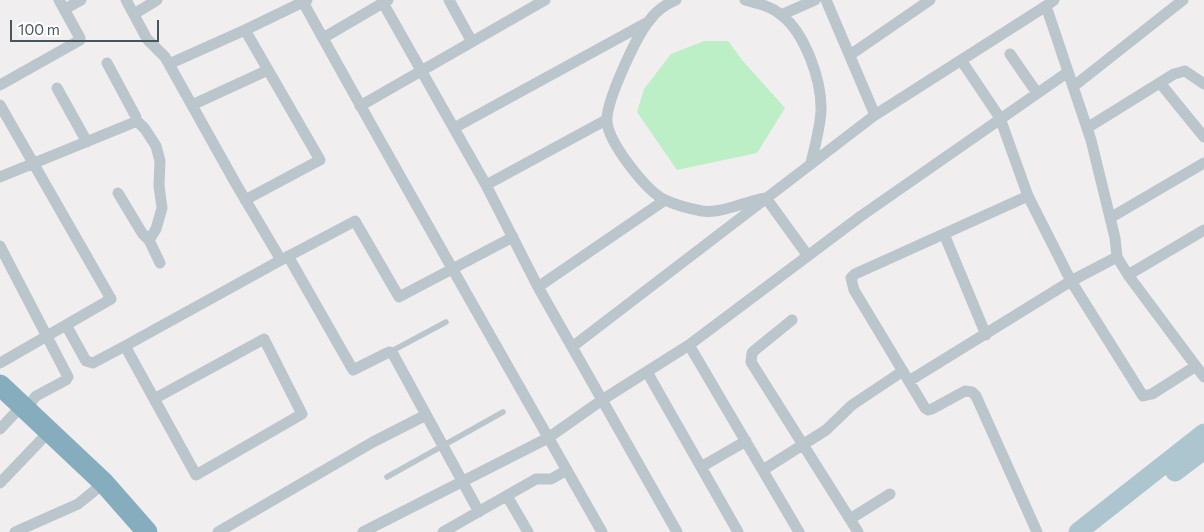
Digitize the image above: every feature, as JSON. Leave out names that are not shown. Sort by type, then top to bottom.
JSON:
[{"type":"highway","points":[[0,385],[14,407],[42,438],[101,486],[136,532]]},
{"type":"highway","points":[[14,407],[101,486],[148,532]]},
{"type":"main road","points":[[1091,530],[1204,433]]},
{"type":"main road","points":[[1091,530],[1204,450]]},
{"type":"street","points":[[0,85],[80,40],[62,4],[81,0]]},
{"type":"street","points":[[126,0],[147,39],[165,57],[245,200],[285,258],[353,370],[390,352],[479,512]]},
{"type":"street","points":[[134,14],[157,0]]},
{"type":"street","points":[[449,0],[472,42]]},
{"type":"street","points":[[360,106],[545,0]]},
{"type":"street","points":[[745,0],[770,8],[781,15],[801,40],[816,77],[821,110],[811,164]]},
{"type":"street","points":[[781,15],[814,0]]},
{"type":"street","points":[[826,0],[875,115]]},
{"type":"street","points":[[850,55],[930,0]]},
{"type":"street","points":[[1074,86],[1183,0]]},
{"type":"street","points":[[169,64],[305,1],[360,106],[451,269],[602,532]]},
{"type":"street","points":[[323,38],[386,2],[514,237],[538,287],[677,532]]},
{"type":"street","points":[[668,2],[648,22],[634,45],[608,107],[606,120],[608,130],[619,152],[647,185],[665,200],[702,211],[711,211],[766,198]]},
{"type":"street","points":[[572,347],[875,115],[1050,3],[1068,72],[1087,128],[1115,238],[1117,257],[1128,275],[1204,377]]},
{"type":"street","points":[[454,128],[648,22]]},
{"type":"street","points":[[245,30],[320,160],[245,200]]},
{"type":"street","points":[[1010,54],[1036,93]]},
{"type":"street","points":[[961,60],[1000,118],[1028,196],[1071,281],[1143,396],[1152,394],[1196,366]]},
{"type":"street","points":[[107,63],[136,120],[145,129],[156,146],[160,161],[159,186],[162,208],[156,229],[149,240]]},
{"type":"street","points":[[192,105],[268,70]]},
{"type":"street","points":[[363,532],[548,438],[602,400],[689,345],[861,216],[1068,72]]},
{"type":"street","points":[[1087,128],[1174,74],[1185,72],[1204,84]]},
{"type":"street","points":[[1160,83],[1204,137]]},
{"type":"street","points":[[58,88],[87,142]]},
{"type":"street","points":[[0,105],[111,299],[0,363]]},
{"type":"street","points":[[0,177],[136,120]]},
{"type":"street","points":[[486,185],[606,120]]},
{"type":"street","points":[[1110,218],[1204,163]]},
{"type":"street","points":[[118,193],[149,240],[160,263]]},
{"type":"street","points":[[1028,196],[855,274],[851,278],[854,290],[921,403],[928,410],[965,391],[972,392],[976,396],[1036,532]]},
{"type":"street","points":[[766,198],[808,256]]},
{"type":"street","points":[[538,287],[665,200]]},
{"type":"street","points":[[66,325],[86,361],[89,363],[125,346],[355,221],[399,297],[514,237]]},
{"type":"street","points":[[1128,275],[1204,230]]},
{"type":"street","points":[[944,234],[986,335]]},
{"type":"street","points":[[0,246],[67,379],[14,407],[0,429]]},
{"type":"street","points":[[909,381],[1071,281],[1117,257]]},
{"type":"street","points":[[792,320],[755,350],[750,359],[858,532]]},
{"type":"street","points":[[125,346],[154,399],[196,475],[302,414],[264,339],[154,399]]},
{"type":"street","points":[[689,345],[799,532]]},
{"type":"street","points":[[763,470],[826,430],[852,405],[903,370]]},
{"type":"street","points":[[647,372],[738,532]]},
{"type":"street","points":[[218,532],[373,442],[426,415]]},
{"type":"street","points":[[0,482],[42,438]]},
{"type":"street","points":[[701,467],[746,441]]},
{"type":"street","points":[[449,531],[536,479],[551,479],[567,470]]},
{"type":"street","points":[[22,531],[78,504],[101,486]]},
{"type":"street","points":[[850,519],[890,494]]},
{"type":"street","points":[[506,496],[528,532]]},
{"type":"lane","points":[[390,352],[446,322]]},
{"type":"lane","points":[[387,477],[503,412]]},
{"type":"green space","points":[[704,41],[728,41],[742,60],[785,108],[757,153],[677,170],[637,112],[644,89],[671,54]]}]
